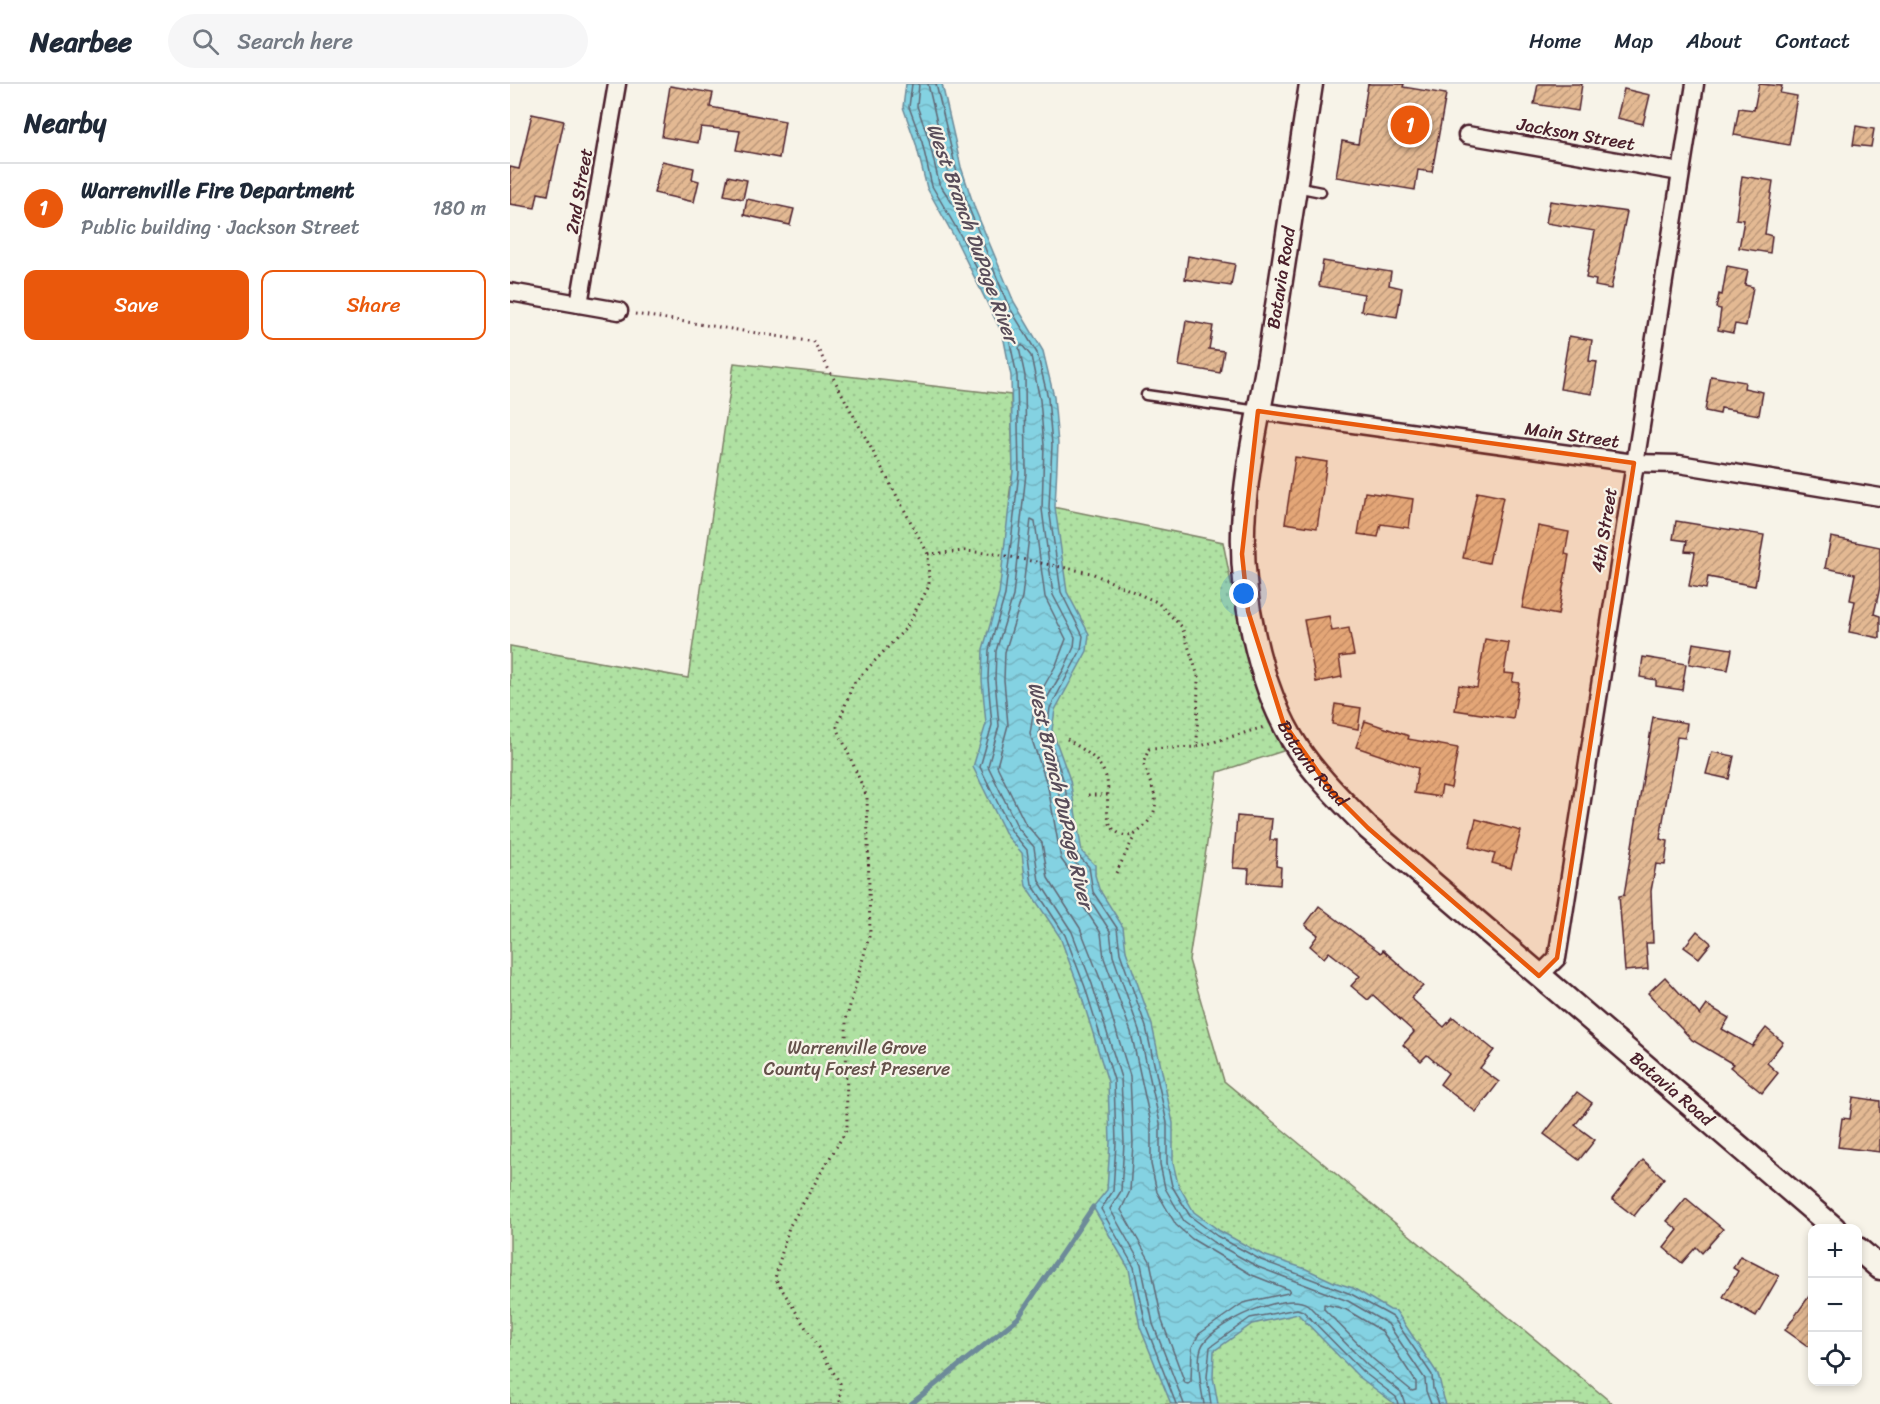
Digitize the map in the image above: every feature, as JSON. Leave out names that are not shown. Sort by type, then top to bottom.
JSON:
[{"type":"main road","name":"Batavia Road","points":[[1311,84],[1258,411],[1244,510],[1242,554],[1248,611],[1268,683],[1283,722],[1299,750],[1333,793],[1368,828],[1829,1224]]},
{"type":"main road","points":[[1862,1253],[1880,1268]]},
{"type":"street","name":"2nd Street","points":[[579,304],[616,84]]},
{"type":"street","name":"4th Street","points":[[1539,976],[1557,957],[1695,84]]},
{"type":"street","name":"Jackson Street","points":[[1467,135],[1680,172]]},
{"type":"street","points":[[510,292],[619,311]]},
{"type":"street","name":"Main Street","points":[[1258,411],[1634,463],[1678,464],[1880,497]]},
{"type":"lane","points":[[1295,187],[1321,192]]},
{"type":"lane","points":[[1146,396],[1258,411]]},
{"type":"path","points":[[619,311],[814,342],[928,554],[929,586],[906,628],[853,684],[837,728],[867,797],[870,933],[846,1020],[848,1129],[789,1227],[776,1278],[840,1383],[840,1404]]},
{"type":"path","points":[[928,554],[965,551],[996,554],[1091,573],[1156,602],[1182,627],[1198,676],[1197,747]]},
{"type":"path","points":[[1116,873],[1135,835],[1145,826],[1156,803],[1155,788],[1143,763],[1149,749],[1197,747],[1283,722]]},
{"type":"path","points":[[1067,739],[1089,753],[1105,772],[1109,795],[1109,824],[1118,833],[1135,835]]},
{"type":"path","points":[[1088,795],[1109,795]]},
{"type":"highlighted area","points":[[1258,411],[1634,463],[1557,958],[1539,976],[1368,828],[1333,793],[1283,722],[1248,611],[1242,554]]},
{"type":"green space","name":"Warrenville Grove County Forest Preserve","points":[[734,363],[1011,395],[1013,471],[1009,498],[1223,542],[1239,624],[1255,685],[1283,751],[1218,772],[1189,960],[1224,1081],[1613,1404],[510,1404],[510,646],[688,678]]},
{"type":"water","name":"West Branch DuPage River","points":[[906,84],[942,84],[961,167],[975,209],[1014,302],[1043,351],[1054,397],[1058,444],[1055,507],[1067,592],[1089,634],[1087,651],[1055,710],[1052,730],[1070,780],[1082,852],[1095,865],[1099,889],[1123,927],[1126,951],[1152,1025],[1173,1123],[1173,1163],[1178,1184],[1194,1212],[1220,1231],[1263,1255],[1353,1288],[1390,1310],[1396,1311],[1437,1373],[1446,1404],[1395,1404],[1358,1376],[1298,1314],[1252,1324],[1214,1351],[1213,1377],[1218,1404],[1171,1404],[1140,1327],[1129,1269],[1093,1207],[1107,1190],[1110,1143],[1108,1082],[1079,988],[1060,937],[1026,886],[1022,853],[1007,836],[973,767],[986,724],[982,680],[983,649],[999,594],[1013,471],[1011,376],[1003,335],[956,240],[927,188],[916,144],[903,107]]},
{"type":"building","points":[[1368,84],[1404,84],[1403,87],[1446,94],[1432,172],[1418,170],[1415,190],[1336,177],[1342,141],[1358,144]]},
{"type":"building","points":[[1538,84],[1582,84],[1578,111],[1534,104]]},
{"type":"building","points":[[1759,84],[1782,86],[1780,93],[1797,96],[1789,145],[1734,135],[1739,108],[1754,110]]},
{"type":"building","points":[[670,86],[713,93],[710,107],[785,121],[779,158],[736,150],[740,131],[701,127],[698,143],[662,137]]},
{"type":"building","points":[[1624,89],[1650,95],[1643,124],[1617,118]]},
{"type":"building","points":[[532,114],[564,121],[548,195],[538,193],[535,208],[510,204],[510,167],[519,169]]},
{"type":"building","points":[[1856,126],[1874,129],[1871,147],[1853,145]]},
{"type":"building","points":[[662,161],[694,168],[692,179],[699,181],[694,202],[654,193]]},
{"type":"building","points":[[728,176],[747,180],[743,199],[724,195]]},
{"type":"building","points":[[1742,176],[1773,181],[1765,234],[1772,236],[1770,253],[1739,248],[1744,220],[1736,219]]},
{"type":"building","points":[[747,199],[794,209],[790,225],[744,215]]},
{"type":"building","points":[[1550,201],[1627,212],[1611,289],[1595,286],[1596,280],[1586,278],[1595,231],[1546,223]]},
{"type":"building","points":[[1188,256],[1235,264],[1231,286],[1185,279]]},
{"type":"building","points":[[1323,261],[1391,272],[1389,285],[1402,288],[1397,317],[1361,311],[1364,294],[1319,286]]},
{"type":"building","points":[[1727,266],[1748,270],[1745,285],[1753,287],[1746,326],[1735,324],[1733,333],[1718,330],[1721,309],[1716,308],[1719,294],[1722,295]]},
{"type":"building","points":[[1186,321],[1213,326],[1209,349],[1224,351],[1220,373],[1179,366]]},
{"type":"building","points":[[1569,336],[1592,340],[1589,361],[1597,362],[1592,394],[1560,389]]},
{"type":"building","points":[[1711,376],[1745,382],[1744,388],[1763,392],[1759,415],[1721,408],[1720,414],[1705,411]]},
{"type":"building","points":[[1295,457],[1327,462],[1317,528],[1285,523]]},
{"type":"building","points":[[1365,492],[1413,499],[1409,528],[1381,524],[1378,537],[1358,534]]},
{"type":"building","points":[[1477,492],[1503,497],[1489,563],[1463,558]]},
{"type":"building","points":[[1676,521],[1764,535],[1755,586],[1708,577],[1706,589],[1689,586],[1695,552],[1685,551],[1687,541],[1673,539]]},
{"type":"building","points":[[1538,526],[1569,532],[1565,554],[1569,555],[1558,615],[1522,608]]},
{"type":"building","points":[[1831,537],[1880,547],[1880,587],[1874,614],[1880,616],[1880,638],[1849,632],[1855,601],[1850,600],[1855,574],[1825,568]]},
{"type":"building","points":[[1329,616],[1332,631],[1349,628],[1354,655],[1339,657],[1342,677],[1316,682],[1304,620]]},
{"type":"building","points":[[1485,639],[1509,643],[1504,673],[1514,674],[1512,682],[1519,683],[1513,719],[1455,710],[1459,685],[1477,688]]},
{"type":"building","points":[[1693,643],[1732,649],[1728,670],[1689,664]]},
{"type":"building","points":[[1643,657],[1686,664],[1682,690],[1656,686],[1656,680],[1640,677]]},
{"type":"building","points":[[1335,704],[1361,708],[1358,729],[1332,724]]},
{"type":"building","points":[[1653,717],[1687,723],[1685,738],[1677,737],[1660,839],[1668,841],[1665,865],[1656,864],[1651,891],[1653,943],[1646,943],[1648,969],[1625,971],[1619,896],[1624,895]]},
{"type":"building","points":[[1365,721],[1409,736],[1408,739],[1458,748],[1451,788],[1442,786],[1440,797],[1414,793],[1418,768],[1356,747]]},
{"type":"building","points":[[1712,752],[1734,756],[1729,779],[1706,774]]},
{"type":"building","points":[[1237,816],[1272,819],[1270,840],[1277,840],[1276,866],[1281,867],[1280,885],[1248,882],[1249,869],[1233,868]]},
{"type":"building","points":[[1476,819],[1521,831],[1511,868],[1492,863],[1495,854],[1469,847]]},
{"type":"building","points":[[1319,906],[1381,953],[1383,950],[1423,986],[1411,998],[1444,1027],[1453,1017],[1494,1050],[1480,1068],[1499,1082],[1476,1112],[1440,1084],[1448,1073],[1427,1055],[1421,1061],[1403,1045],[1414,1032],[1373,995],[1368,1000],[1351,986],[1360,976],[1329,952],[1324,958],[1310,946],[1318,935],[1305,925]]},
{"type":"building","points":[[1697,931],[1711,943],[1699,958],[1684,947]]},
{"type":"building","points":[[1665,977],[1700,1015],[1707,1005],[1729,1018],[1722,1029],[1752,1046],[1766,1028],[1783,1042],[1767,1063],[1778,1073],[1762,1093],[1730,1067],[1733,1064],[1692,1040],[1648,993]]},
{"type":"building","points":[[1577,1092],[1592,1103],[1575,1125],[1595,1140],[1579,1160],[1544,1134]]},
{"type":"building","points":[[1853,1097],[1880,1101],[1880,1152],[1838,1147],[1842,1118],[1850,1119]]},
{"type":"building","points":[[1643,1160],[1664,1178],[1634,1216],[1612,1199]]},
{"type":"building","points":[[1686,1198],[1723,1229],[1702,1253],[1696,1247],[1682,1263],[1664,1248],[1678,1230],[1667,1221]]},
{"type":"building","points":[[1740,1256],[1779,1276],[1756,1316],[1723,1297],[1738,1271],[1733,1268]]},
{"type":"building","points":[[1808,1298],[1808,1346],[1785,1330]]},
{"type":"waterway","points":[[911,1404],[1018,1318],[1093,1207]]},
{"type":"place","name":"Warrenville Fire Department","points":[[1410,125]]}]
